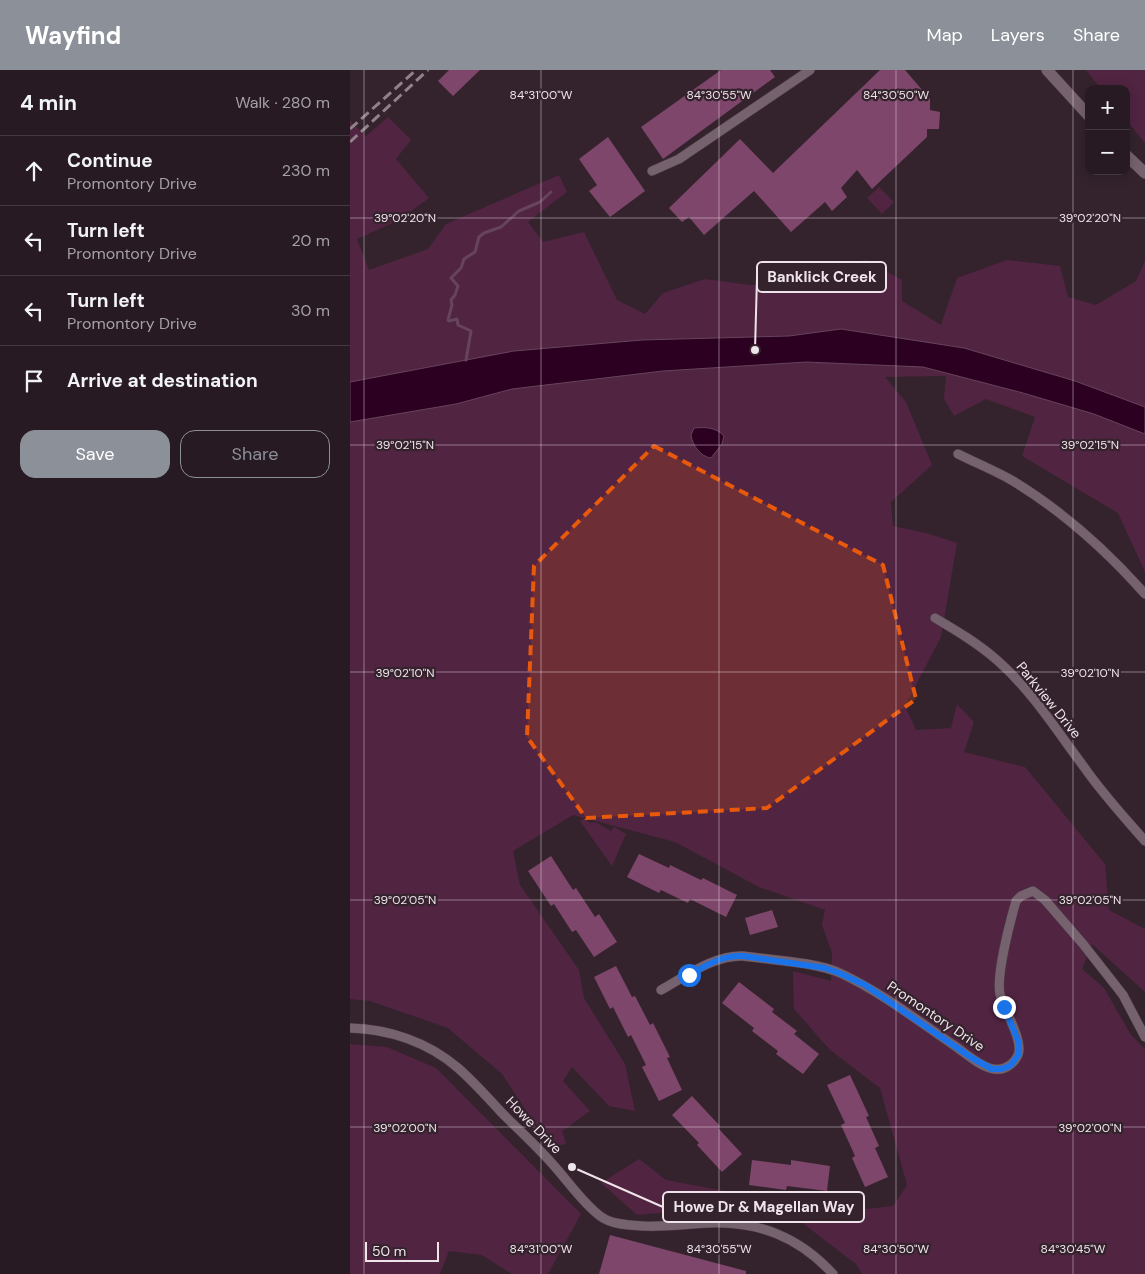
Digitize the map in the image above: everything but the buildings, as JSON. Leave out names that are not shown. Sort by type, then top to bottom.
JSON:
[{"type":"main road","points":[[1046,70],[1085,112]]},
{"type":"main road","points":[[1130,159],[1145,173]]},
{"type":"street","points":[[652,171],[679,159],[810,70]]},
{"type":"street","points":[[958,454],[1012,481],[1055,509],[1088,535],[1145,594]]},
{"type":"street","name":"Parkview Drive","points":[[935,618],[968,638],[998,660],[1021,683],[1086,770],[1145,841]]},
{"type":"street","name":"Promontory Drive","points":[[661,990],[714,961],[732,956],[825,968],[865,985],[972,1058],[992,1069],[1001,1069],[1014,1062],[1019,1054],[1019,1043],[1004,1007],[1000,992],[1000,978],[1016,902],[1021,896],[1033,891],[1045,900],[1123,995],[1145,1037]]},
{"type":"street","name":"Howe Drive","points":[[350,1028],[382,1031],[406,1038],[428,1047],[458,1068],[601,1217],[624,1225],[664,1227],[723,1223],[742,1224],[770,1230],[794,1241],[819,1259],[834,1274]]},
{"type":"highlighted area","points":[[654,446],[883,565],[916,699],[767,808],[586,818],[527,737],[534,566]]},
{"type":"shaded area","points":[[1086,70],[1145,70],[1145,143],[1130,125],[1130,85],[1098,85]]},
{"type":"shaded area","points":[[388,117],[411,140],[396,159],[429,198],[399,220],[357,239],[369,270],[428,249],[446,224],[559,175],[567,192],[528,222],[543,242],[584,232],[617,300],[645,314],[663,293],[705,279],[750,285],[805,285],[810,271],[865,260],[902,280],[902,301],[941,325],[957,278],[1007,260],[1060,266],[1068,297],[1096,305],[1136,281],[1145,261],[1145,572],[1118,513],[1022,456],[1035,417],[986,399],[954,416],[944,399],[946,376],[885,377],[906,402],[932,465],[891,502],[893,526],[926,533],[957,543],[941,637],[905,706],[916,730],[951,728],[957,704],[974,722],[964,752],[1025,767],[1105,864],[1109,910],[1145,929],[1145,992],[1092,944],[1082,969],[1104,988],[1131,1035],[1145,1049],[1145,1274],[862,1274],[856,1264],[801,1222],[729,1207],[637,1215],[601,1183],[639,1159],[666,1180],[746,1195],[856,1210],[893,1206],[907,1185],[880,1088],[830,1050],[794,1009],[793,971],[831,981],[832,953],[822,925],[825,910],[759,887],[675,842],[573,815],[513,851],[520,885],[579,970],[584,998],[625,1064],[635,1111],[609,1106],[572,1067],[563,1081],[590,1111],[562,1131],[566,1144],[550,1147],[502,1074],[448,1028],[370,1001],[350,999],[350,121],[366,136]]},
{"type":"shaded area","points":[[879,187],[894,202],[882,214],[867,198]]},
{"type":"shaded area","points":[[841,329],[964,348],[1075,381],[1145,407],[1145,434],[1094,414],[923,367],[806,362],[663,371],[512,389],[456,404],[350,422],[350,382],[371,378],[514,351],[642,340],[789,336]]},
{"type":"shaded area","points":[[694,428],[714,429],[724,436],[722,444],[711,458],[701,453],[695,446],[691,435]]},
{"type":"shaded area","points":[[584,819],[590,823],[595,822],[611,831],[614,827],[626,834],[612,866],[580,821]]},
{"type":"shaded area","points":[[350,1044],[387,1047],[436,1068],[581,1214],[548,1274],[512,1274],[482,1255],[449,1251],[440,1274],[350,1274]]},
{"type":"waterway","points":[[466,360],[471,331],[458,325],[457,319],[448,320],[452,305],[451,300],[458,286],[451,278],[461,268],[464,259],[475,252],[479,237],[484,233],[501,227],[519,211],[540,202],[551,192]]},
{"type":"railway","points":[[350,129],[416,70]]},
{"type":"railway","points":[[350,142],[428,70]]},
{"type":"place","name":"Banklick Creek","points":[[755,350]]},
{"type":"place","name":"Howe Dr & Magellan Way","points":[[572,1167]]},
{"type":"route","points":[[689,975],[714,961],[732,956],[825,968],[865,985],[972,1058],[992,1069],[1010,1066],[1019,1054],[1019,1043],[1004,1007]]}]
